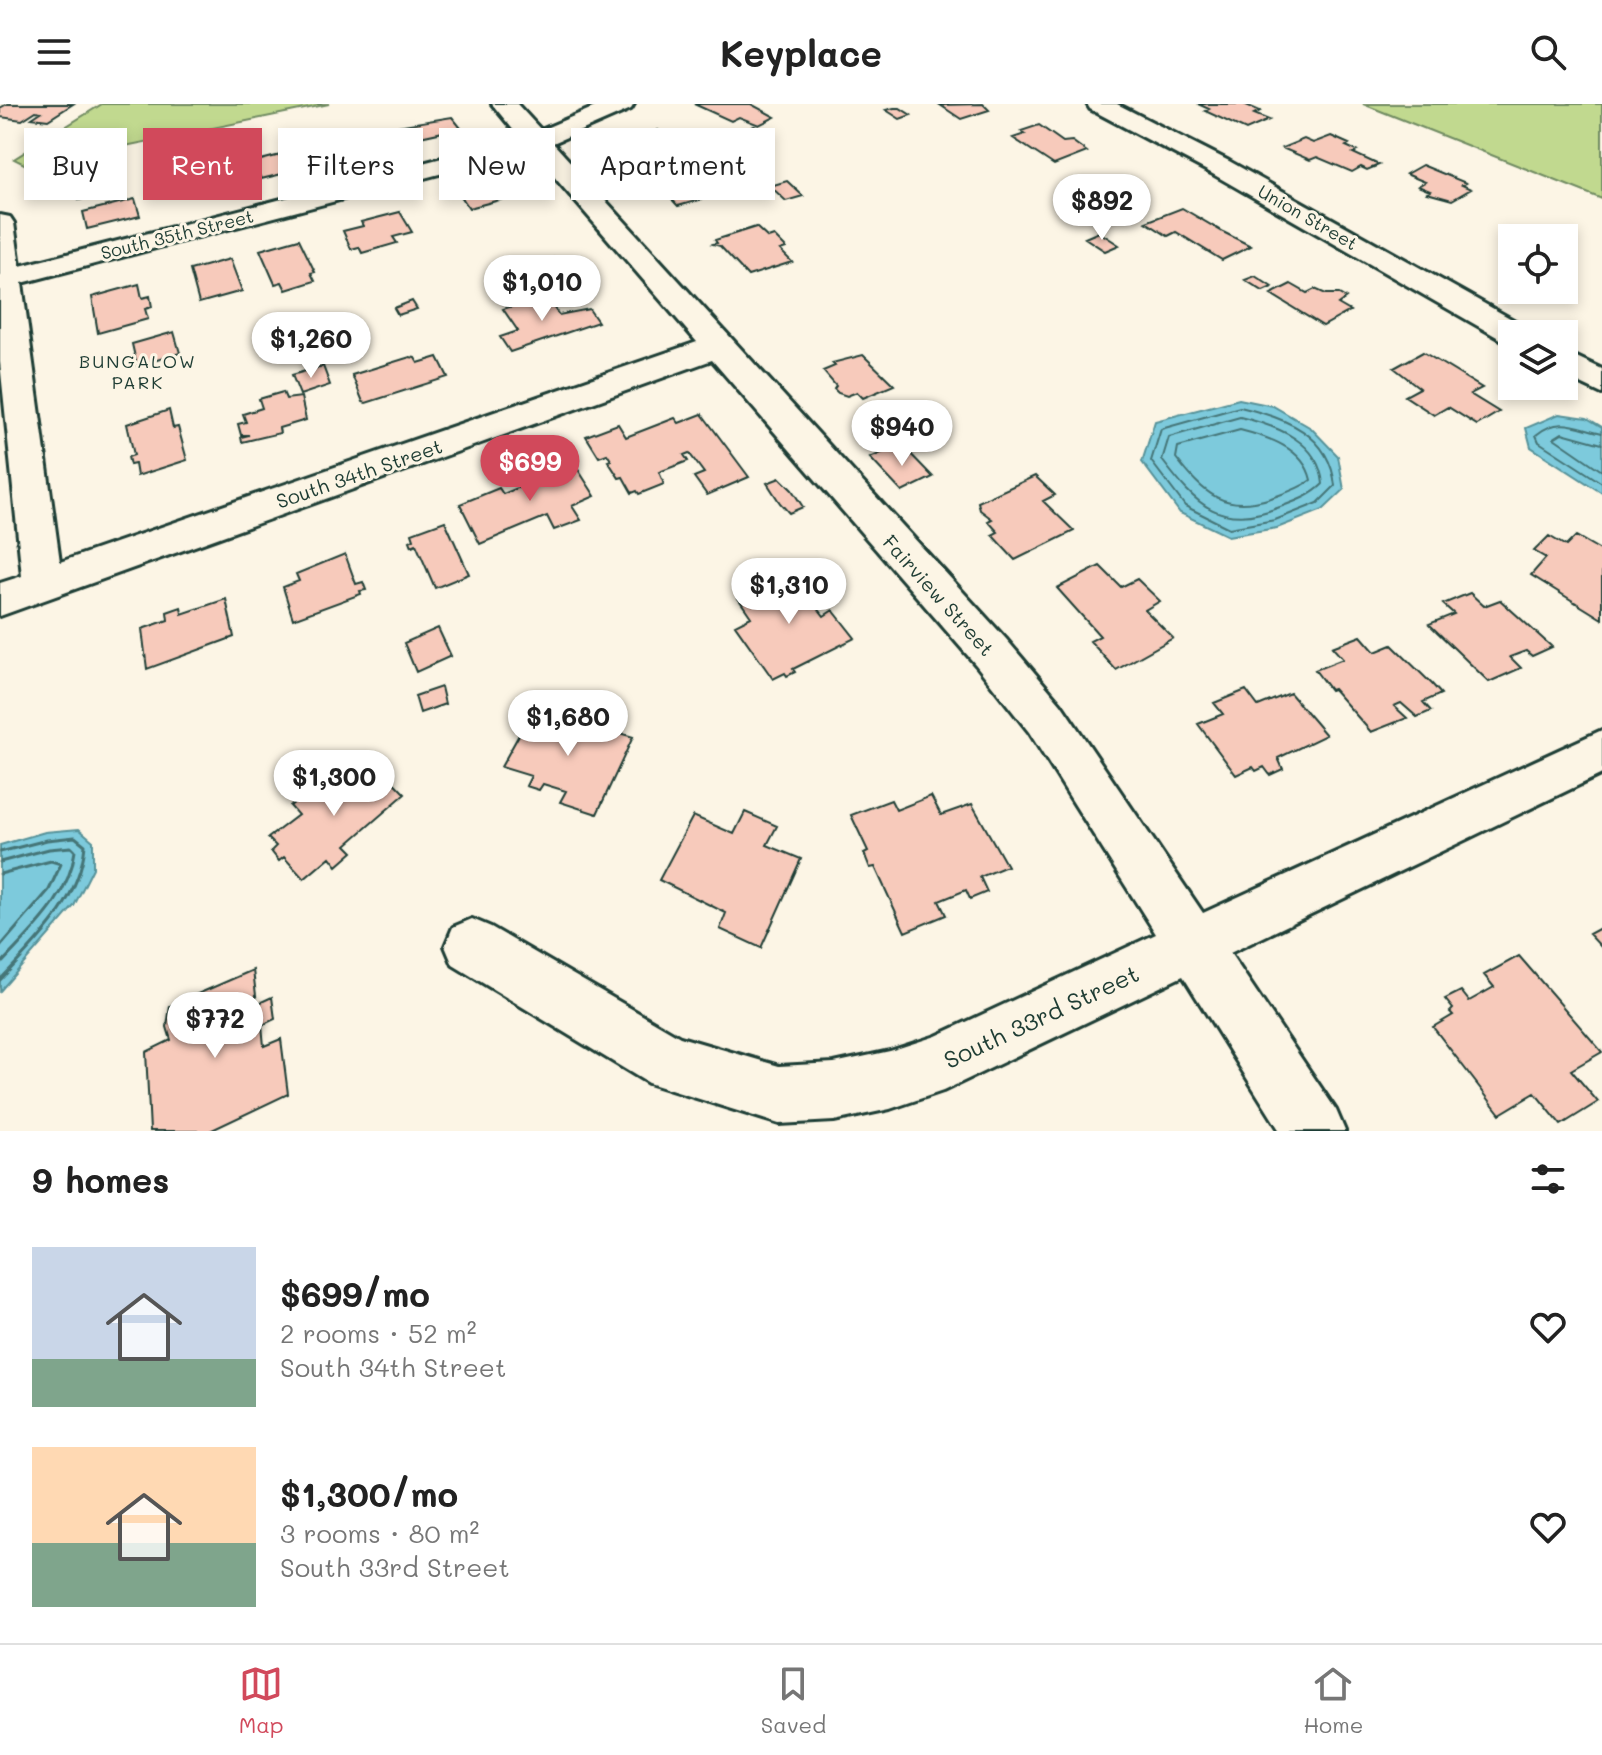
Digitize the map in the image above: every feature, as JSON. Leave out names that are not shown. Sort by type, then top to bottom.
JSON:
[{"type":"street","name":"Fairview Street","points":[[504,104],[525,128]]},
{"type":"street","name":"South 35th Street","points":[[555,133],[622,104]]},
{"type":"street","name":"Union Street","points":[[1099,104],[1220,167],[1498,324]]},
{"type":"street","name":"Fairview Street","points":[[555,161],[1045,718],[1315,1131]]},
{"type":"street","name":"South 35th Street","points":[[7,278],[439,166]]},
{"type":"street","points":[[0,223],[43,585]]},
{"type":"street","name":"South 34th Street","points":[[0,600],[718,346]]},
{"type":"street","points":[[1578,370],[1602,383]]},
{"type":"street","name":"South 33rd Street","points":[[472,946],[668,1063],[779,1095],[834,1092],[890,1080],[943,1062],[1602,751]]},
{"type":"green space","points":[[102,104],[329,104],[212,128],[143,128],[143,142],[127,146],[127,128],[64,128]]},
{"type":"green space","points":[[1363,104],[1602,104],[1602,199]]},
{"type":"green space","points":[[24,153],[24,164],[14,159]]},
{"type":"water","points":[[1239,399],[1273,406],[1311,428],[1338,456],[1344,490],[1323,510],[1277,528],[1228,536],[1180,513],[1142,462],[1155,421]]},
{"type":"water","points":[[1559,414],[1587,418],[1602,427],[1602,493],[1531,447],[1526,428]]},
{"type":"water","points":[[79,829],[93,841],[93,868],[74,906],[0,991],[0,845],[45,832]]},
{"type":"building","points":[[7,104],[73,104],[48,120],[32,118],[41,112],[36,111],[22,120],[0,117],[0,108]]},
{"type":"building","points":[[694,104],[751,104],[775,117],[759,125],[739,117],[731,121]]},
{"type":"building","points":[[983,104],[989,110],[961,119],[940,105]]},
{"type":"building","points":[[1198,104],[1244,104],[1260,111],[1254,114],[1269,120],[1246,130],[1205,111],[1209,109]]},
{"type":"building","points":[[894,108],[911,115],[900,119],[886,110]]},
{"type":"building","points":[[452,117],[461,128],[439,128],[439,133],[423,136],[423,128],[385,128]]},
{"type":"building","points":[[1039,125],[1063,142],[1072,141],[1087,152],[1054,165],[1013,138],[1025,134],[1021,131]]},
{"type":"building","points":[[1331,136],[1349,144],[1346,146],[1357,151],[1353,153],[1379,165],[1367,170],[1361,167],[1352,172],[1317,157],[1310,160],[1282,148],[1304,139],[1313,143]]},
{"type":"building","points":[[278,156],[278,175],[262,179],[262,160]]},
{"type":"building","points":[[1422,165],[1466,183],[1462,185],[1471,189],[1452,200],[1427,193],[1430,191],[1418,186],[1425,182],[1406,174]]},
{"type":"building","points":[[787,181],[803,196],[786,201],[775,191],[775,185]]},
{"type":"building","points":[[135,199],[140,216],[87,229],[83,212]]},
{"type":"building","points":[[464,200],[500,200],[469,208]]},
{"type":"building","points":[[672,200],[699,200],[678,206]]},
{"type":"building","points":[[1182,208],[1251,246],[1222,260],[1176,232],[1168,236],[1146,222]]},
{"type":"building","points":[[400,212],[412,232],[393,237],[397,243],[362,253],[359,247],[351,249],[343,231],[363,226],[361,222]]},
{"type":"building","points":[[756,227],[768,238],[774,236],[786,248],[780,250],[792,262],[748,276],[720,246],[713,244],[717,243],[715,240]]},
{"type":"building","points":[[1099,232],[1119,245],[1105,251],[1085,238]]},
{"type":"building","points":[[299,239],[315,272],[311,273],[315,281],[286,290],[282,282],[275,284],[260,250]]},
{"type":"building","points":[[553,258],[567,277],[533,288],[519,268]]},
{"type":"building","points":[[230,259],[242,291],[199,303],[190,270]]},
{"type":"building","points":[[1255,276],[1272,287],[1263,291],[1245,280]]},
{"type":"building","points":[[139,284],[142,298],[150,296],[152,307],[145,309],[148,319],[98,333],[92,297]]},
{"type":"building","points":[[1291,284],[1307,293],[1315,289],[1326,294],[1339,294],[1346,298],[1338,304],[1350,311],[1323,326],[1271,294]]},
{"type":"building","points":[[545,296],[559,315],[589,309],[598,322],[510,352],[500,337],[518,331],[503,309]]},
{"type":"building","points":[[412,301],[417,309],[398,315],[394,308]]},
{"type":"building","points":[[174,332],[180,353],[137,366],[132,344]]},
{"type":"building","points":[[1423,352],[1482,388],[1470,394],[1499,412],[1477,425],[1448,407],[1434,415],[1405,396],[1420,388],[1394,368]]},
{"type":"building","points":[[863,355],[894,385],[863,398],[857,392],[847,396],[838,393],[823,371],[835,366],[832,363]]},
{"type":"building","points":[[410,357],[418,363],[438,357],[448,377],[363,402],[352,375]]},
{"type":"building","points":[[323,366],[330,385],[300,395],[292,375]]},
{"type":"building","points":[[283,392],[286,399],[301,397],[306,420],[279,428],[280,433],[242,442],[241,437],[249,435],[241,435],[238,424],[246,422],[243,414],[262,408],[259,399]]},
{"type":"building","points":[[169,410],[173,428],[178,427],[187,460],[137,476],[135,464],[130,465],[128,457],[134,455],[127,424]]},
{"type":"building","points":[[702,414],[749,477],[707,495],[694,477],[704,473],[689,453],[684,455],[688,461],[659,472],[664,484],[639,494],[637,491],[632,493],[608,461],[611,460],[607,454],[599,457],[586,436],[618,424],[626,437],[675,418],[679,423]]},
{"type":"building","points":[[901,444],[933,477],[902,492],[870,458]]},
{"type":"building","points":[[572,460],[595,496],[572,506],[581,520],[554,530],[547,516],[480,544],[460,504],[499,488],[503,494],[535,481],[532,475]]},
{"type":"building","points":[[1035,476],[1055,495],[1043,501],[1074,531],[1015,560],[992,535],[998,532],[988,521],[992,519],[980,510],[978,502]]},
{"type":"building","points":[[780,478],[803,507],[789,513],[780,503],[767,483]]},
{"type":"building","points":[[445,521],[469,574],[435,588],[416,544],[412,546],[410,541],[414,539],[412,533]]},
{"type":"building","points":[[1549,536],[1566,546],[1576,536],[1602,551],[1602,619],[1531,575],[1546,558],[1534,551]]},
{"type":"building","points":[[345,554],[356,584],[363,582],[366,590],[293,619],[283,587],[299,581],[296,574]]},
{"type":"building","points":[[1100,566],[1121,587],[1137,579],[1160,601],[1145,610],[1173,638],[1116,670],[1090,641],[1100,636],[1057,588]]},
{"type":"building","points":[[790,574],[802,590],[812,588],[821,600],[814,603],[824,616],[833,610],[855,638],[793,669],[795,672],[787,676],[785,673],[773,679],[735,625],[751,617],[738,598]]},
{"type":"building","points":[[1470,593],[1484,606],[1500,600],[1552,647],[1532,656],[1526,651],[1510,657],[1521,668],[1489,682],[1429,624],[1454,614],[1443,604]]},
{"type":"building","points":[[226,599],[234,637],[147,669],[142,629],[168,620],[167,612],[181,607],[182,614]]},
{"type":"building","points":[[438,628],[451,656],[416,672],[404,643]]},
{"type":"building","points":[[1361,636],[1375,652],[1392,645],[1432,684],[1441,694],[1423,702],[1431,711],[1417,717],[1401,703],[1394,706],[1407,718],[1371,732],[1333,689],[1330,690],[1315,670],[1343,659],[1332,647]]},
{"type":"building","points":[[441,687],[445,704],[420,713],[415,696]]},
{"type":"building","points":[[1246,690],[1258,706],[1290,693],[1326,735],[1278,758],[1283,769],[1270,775],[1264,767],[1256,771],[1253,767],[1236,775],[1198,724],[1223,714],[1214,703]]},
{"type":"building","points":[[534,708],[633,737],[597,814],[560,802],[566,791],[543,784],[539,790],[526,786],[531,776],[501,767]]},
{"type":"building","points":[[370,758],[405,794],[346,845],[353,852],[337,866],[330,857],[304,879],[284,857],[279,861],[271,851],[276,846],[268,838],[298,815],[290,806],[328,777],[335,785]]},
{"type":"building","points":[[931,796],[941,815],[972,804],[1007,866],[980,877],[987,892],[970,899],[966,890],[939,901],[946,915],[905,932],[875,867],[870,868],[864,853],[868,851],[851,815],[891,800],[896,810]]},
{"type":"building","points":[[745,812],[777,826],[767,845],[801,859],[761,948],[720,929],[726,913],[659,880],[693,816],[734,834]]},
{"type":"building","points":[[1602,927],[1602,948],[1589,934]]},
{"type":"building","points":[[1519,956],[1602,1052],[1571,1070],[1598,1102],[1561,1125],[1535,1093],[1500,1114],[1433,1027],[1453,1015],[1450,1012],[1453,1009],[1445,999],[1461,991],[1469,1001],[1494,987],[1484,975]]},
{"type":"building","points":[[253,970],[257,1004],[272,997],[275,1019],[262,1025],[264,1046],[281,1039],[288,1094],[210,1131],[150,1131],[146,1052],[171,1040],[167,1027],[170,1006]]},
{"type":"district","name":"BUNGALOW PARK","points":[[138,371]]}]
